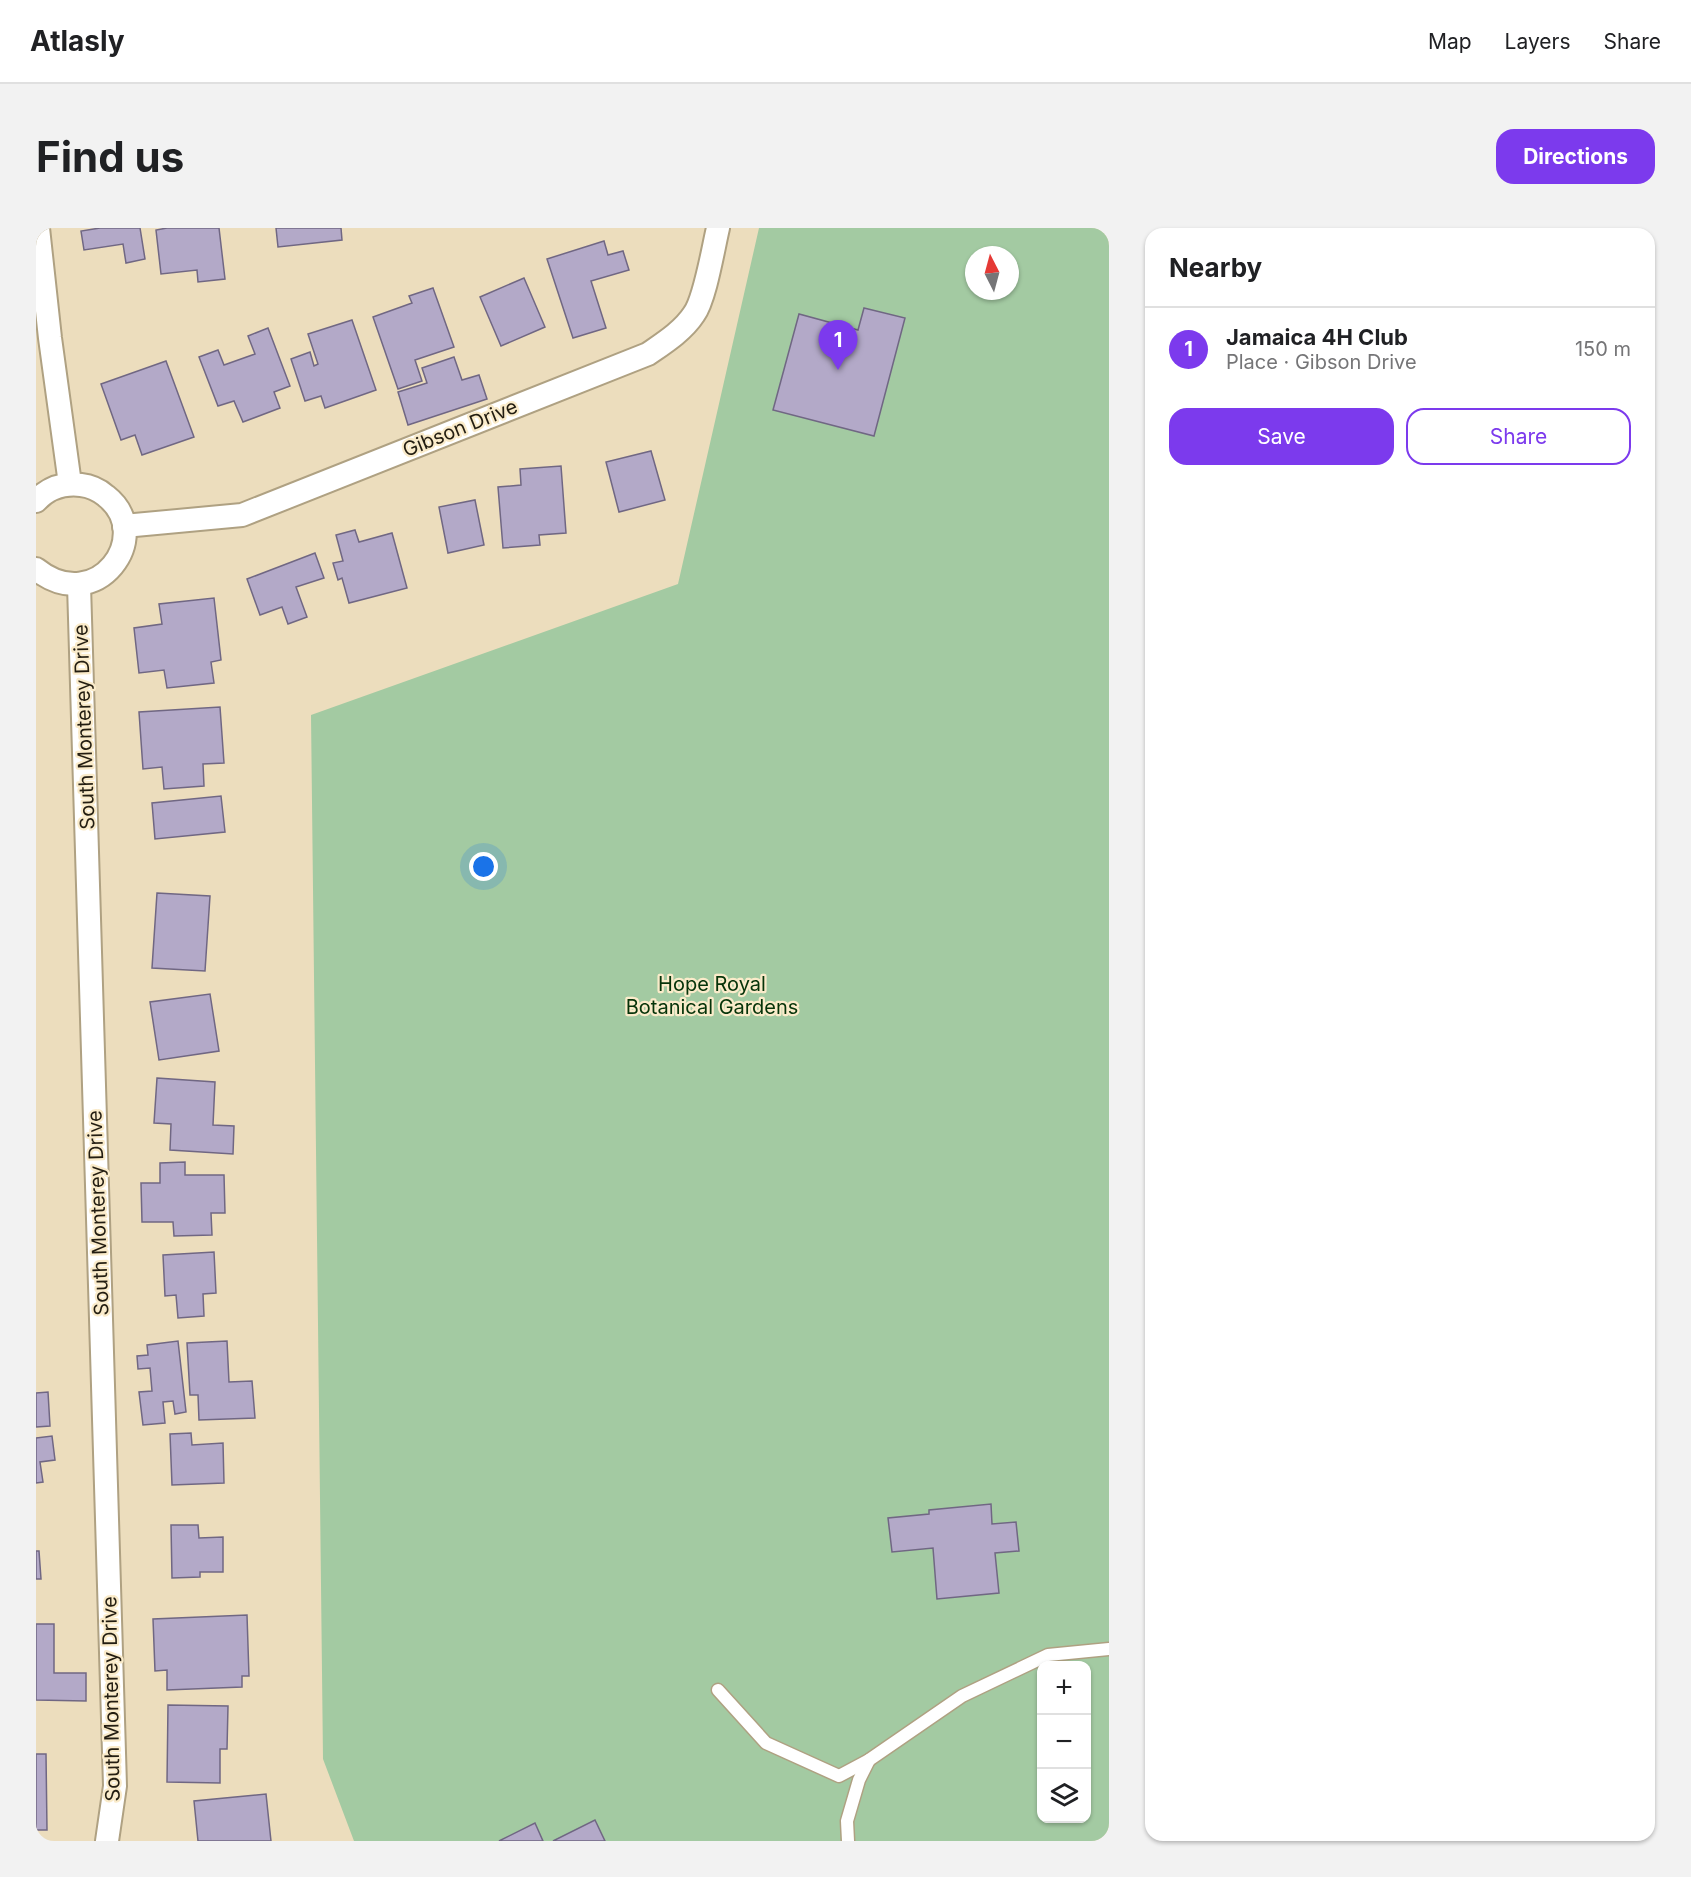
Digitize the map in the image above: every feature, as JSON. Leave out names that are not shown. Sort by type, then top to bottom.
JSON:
[{"type":"street","points":[[38,228],[43,338],[70,484]]},
{"type":"street","name":"Gibson Drive","points":[[124,526],[242,515],[648,354],[672,337],[695,314],[706,281],[718,228]]},
{"type":"street","points":[[36,501],[54,488],[70,484],[85,485],[105,495],[119,512],[124,526],[124,543],[119,558],[109,571],[95,580],[80,585],[63,584],[48,578],[36,569]]},
{"type":"street","name":"South Monterey Drive","points":[[80,585],[115,1786],[107,1841]]},
{"type":"lane","points":[[718,1690],[766,1743],[840,1776],[868,1760],[962,1696],[1048,1655],[1109,1649]]},
{"type":"lane","points":[[848,1841],[847,1821],[859,1780],[868,1760]]},
{"type":"green space","name":"Hope Royal Botanical Gardens","points":[[759,228],[1109,228],[1109,1841],[354,1841],[323,1759],[311,715],[678,584]]},
{"type":"building","points":[[100,228],[140,228],[145,259],[126,263],[123,244],[84,250],[81,231]]},
{"type":"building","points":[[219,228],[225,279],[198,282],[197,270],[161,274],[156,230]]},
{"type":"building","points":[[276,228],[341,228],[342,240],[278,247]]},
{"type":"building","points":[[604,241],[608,255],[623,251],[629,270],[591,281],[606,328],[573,338],[547,259]]},
{"type":"building","points":[[524,278],[545,327],[501,346],[480,297]]},
{"type":"building","points":[[433,288],[454,347],[415,360],[422,381],[398,389],[373,317],[412,303],[409,296]]},
{"type":"building","points":[[864,308],[905,318],[874,436],[773,410],[799,314],[858,330]]},
{"type":"building","points":[[352,320],[376,390],[325,408],[321,396],[305,401],[291,359],[310,352],[314,366],[318,364],[308,334]]},
{"type":"building","points":[[268,328],[290,386],[274,392],[280,408],[243,422],[234,401],[218,406],[199,357],[218,350],[224,365],[255,354],[248,336]]},
{"type":"building","points":[[454,357],[462,380],[479,375],[487,399],[408,425],[398,392],[427,383],[422,368]]},
{"type":"building","points":[[166,361],[194,437],[142,455],[135,435],[121,440],[101,384]]},
{"type":"building","points":[[651,451],[665,500],[619,512],[606,462]]},
{"type":"building","points":[[561,466],[566,533],[539,535],[540,545],[503,548],[498,487],[521,485],[520,469]]},
{"type":"building","points":[[475,500],[484,545],[448,553],[439,507]]},
{"type":"building","points":[[355,530],[359,542],[392,533],[407,588],[349,603],[342,578],[338,580],[333,563],[343,561],[336,535]]},
{"type":"building","points":[[315,553],[324,578],[296,587],[307,617],[288,624],[282,607],[260,615],[247,579]]},
{"type":"building","points":[[214,598],[221,660],[211,662],[214,683],[167,688],[164,670],[139,673],[134,628],[162,624],[159,604]]},
{"type":"building","points":[[220,707],[224,763],[203,764],[204,786],[164,789],[162,767],[143,769],[139,712]]},
{"type":"building","points":[[221,796],[225,832],[155,839],[152,803]]},
{"type":"building","points":[[157,893],[210,896],[205,971],[152,968]]},
{"type":"building","points":[[210,994],[219,1051],[159,1060],[150,1002]]},
{"type":"building","points":[[157,1078],[215,1082],[213,1125],[234,1126],[233,1154],[170,1150],[171,1124],[154,1123]]},
{"type":"building","points":[[185,1162],[185,1175],[224,1175],[225,1213],[211,1213],[212,1235],[174,1236],[173,1222],[142,1222],[141,1183],[160,1183],[160,1163]]},
{"type":"building","points":[[214,1252],[216,1293],[203,1294],[204,1316],[178,1318],[176,1295],[165,1296],[163,1255]]},
{"type":"building","points":[[178,1341],[186,1412],[175,1414],[173,1401],[163,1402],[165,1423],[143,1425],[139,1392],[152,1391],[150,1368],[138,1369],[137,1356],[148,1355],[147,1345]]},
{"type":"building","points":[[227,1341],[229,1382],[252,1381],[255,1418],[199,1420],[198,1395],[190,1395],[187,1343]]},
{"type":"building","points":[[48,1392],[50,1426],[36,1427],[36,1393]]},
{"type":"building","points":[[191,1433],[192,1445],[223,1443],[224,1483],[172,1485],[170,1434]]},
{"type":"building","points":[[52,1436],[55,1460],[40,1462],[43,1482],[36,1483],[36,1438]]},
{"type":"building","points":[[991,1504],[992,1524],[1016,1522],[1019,1551],[995,1553],[999,1593],[937,1599],[933,1548],[892,1552],[888,1518],[929,1514],[929,1510]]},
{"type":"building","points":[[171,1525],[198,1525],[199,1538],[223,1537],[223,1572],[200,1572],[200,1577],[172,1578]]},
{"type":"building","points":[[36,1551],[39,1551],[41,1579],[36,1579]]},
{"type":"building","points":[[247,1615],[249,1676],[242,1676],[242,1687],[167,1690],[167,1670],[155,1671],[153,1619]]},
{"type":"building","points":[[36,1624],[54,1624],[54,1673],[86,1673],[86,1701],[36,1700]]},
{"type":"building","points":[[168,1705],[228,1706],[227,1749],[220,1749],[220,1783],[167,1782]]},
{"type":"building","points":[[36,1754],[46,1754],[47,1830],[36,1830]]},
{"type":"building","points":[[266,1794],[271,1841],[198,1841],[194,1801]]},
{"type":"building","points":[[595,1820],[605,1841],[553,1841]]},
{"type":"building","points":[[535,1823],[543,1841],[499,1841]]},
{"type":"place","name":"Jamaica 4H Club","points":[[838,370]]}]
